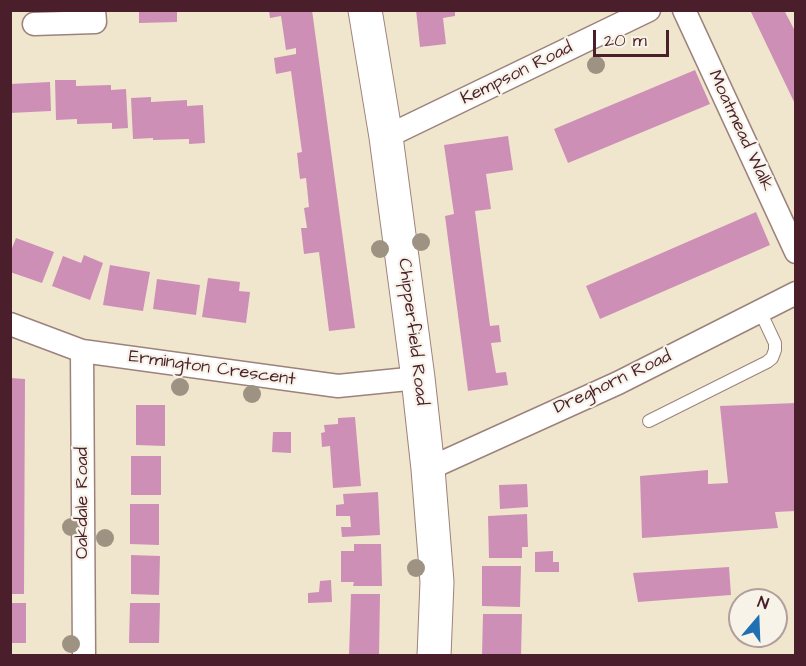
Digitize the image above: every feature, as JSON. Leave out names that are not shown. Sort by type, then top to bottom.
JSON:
[{"type":"street","points":[[34,24],[95,21],[94,10]]},
{"type":"street","name":"Chipperfield Road","points":[[364,10],[386,136],[428,468],[437,582],[434,656]]},
{"type":"street","name":"Kempson Road","points":[[386,136],[649,10]]},
{"type":"street","name":"Moatmead Walk","points":[[684,10],[795,252]]},
{"type":"street","name":"Dreghorn Road","points":[[428,468],[618,383],[795,293]]},
{"type":"street","name":"Ermington Crescent","points":[[10,324],[82,351],[338,387],[418,378]]},
{"type":"street","name":"Oakdale Road","points":[[82,351],[84,656]]},
{"type":"lane","points":[[649,421],[772,358],[775,343],[760,311]]},
{"type":"building","points":[[139,10],[177,10],[177,22],[139,23]]},
{"type":"building","points":[[269,10],[312,10],[355,328],[329,331],[319,252],[304,254],[301,228],[307,228],[304,208],[309,207],[306,178],[300,179],[297,153],[302,152],[291,71],[276,74],[274,58],[296,54],[296,48],[286,50],[281,16],[270,18]]},
{"type":"building","points":[[416,10],[455,10],[455,16],[443,18],[446,44],[420,47]]},
{"type":"building","points":[[750,10],[784,10],[796,33],[796,106]]},
{"type":"building","points":[[695,70],[710,104],[568,163],[554,129]]},
{"type":"building","points":[[55,80],[76,80],[76,86],[111,85],[111,90],[126,89],[128,128],[112,129],[112,123],[77,124],[77,119],[56,120]]},
{"type":"building","points":[[50,82],[51,111],[10,113],[10,84]]},
{"type":"building","points":[[151,97],[151,102],[187,100],[187,106],[203,105],[205,143],[189,144],[189,139],[133,139],[131,98]]},
{"type":"building","points":[[508,136],[513,170],[486,174],[491,209],[475,211],[490,326],[499,325],[501,342],[491,343],[496,373],[506,372],[508,385],[468,391],[445,216],[454,214],[444,145]]},
{"type":"building","points":[[756,212],[770,245],[600,319],[586,286]]},
{"type":"building","points":[[16,238],[54,252],[42,283],[10,272],[10,253]]},
{"type":"building","points":[[84,255],[103,263],[90,300],[52,286],[63,256],[81,263]]},
{"type":"building","points":[[110,265],[150,272],[143,311],[103,305]]},
{"type":"building","points":[[208,278],[240,282],[239,291],[250,292],[246,323],[202,317]]},
{"type":"building","points":[[157,279],[200,285],[196,315],[153,309]]},
{"type":"building","points":[[10,378],[25,379],[24,594],[10,594]]},
{"type":"building","points":[[796,403],[796,511],[775,512],[778,528],[642,538],[640,476],[708,470],[708,484],[728,483],[720,406]]},
{"type":"building","points":[[136,405],[165,405],[165,446],[136,445]]},
{"type":"building","points":[[355,417],[361,486],[333,488],[330,446],[322,447],[321,433],[325,432],[324,425],[338,424],[338,418]]},
{"type":"building","points":[[273,432],[291,432],[291,453],[272,452]]},
{"type":"building","points":[[131,456],[161,456],[161,495],[131,495]]},
{"type":"building","points":[[527,484],[528,507],[500,509],[499,485]]},
{"type":"building","points":[[378,492],[380,535],[342,537],[341,527],[351,527],[350,516],[336,516],[336,505],[344,504],[343,494]]},
{"type":"building","points":[[130,504],[159,504],[159,545],[130,544]]},
{"type":"building","points":[[527,514],[528,547],[522,547],[522,558],[489,558],[488,516]]},
{"type":"building","points":[[354,544],[381,544],[382,586],[353,586],[354,582],[341,582],[341,551],[354,551]]},
{"type":"building","points":[[553,551],[553,562],[559,562],[559,572],[535,572],[535,552]]},
{"type":"building","points":[[131,555],[160,556],[159,595],[131,594]]},
{"type":"building","points":[[482,566],[521,566],[520,607],[482,606]]},
{"type":"building","points":[[729,567],[730,588],[728,588],[728,595],[638,602],[633,573]]},
{"type":"building","points":[[331,580],[332,602],[308,603],[308,593],[319,592],[320,581]]},
{"type":"building","points":[[351,594],[380,594],[379,656],[349,656]]},
{"type":"building","points":[[10,603],[26,603],[26,643],[10,643]]},
{"type":"building","points":[[130,603],[160,603],[159,643],[129,643]]},
{"type":"building","points":[[483,614],[522,614],[521,656],[482,656]]}]
